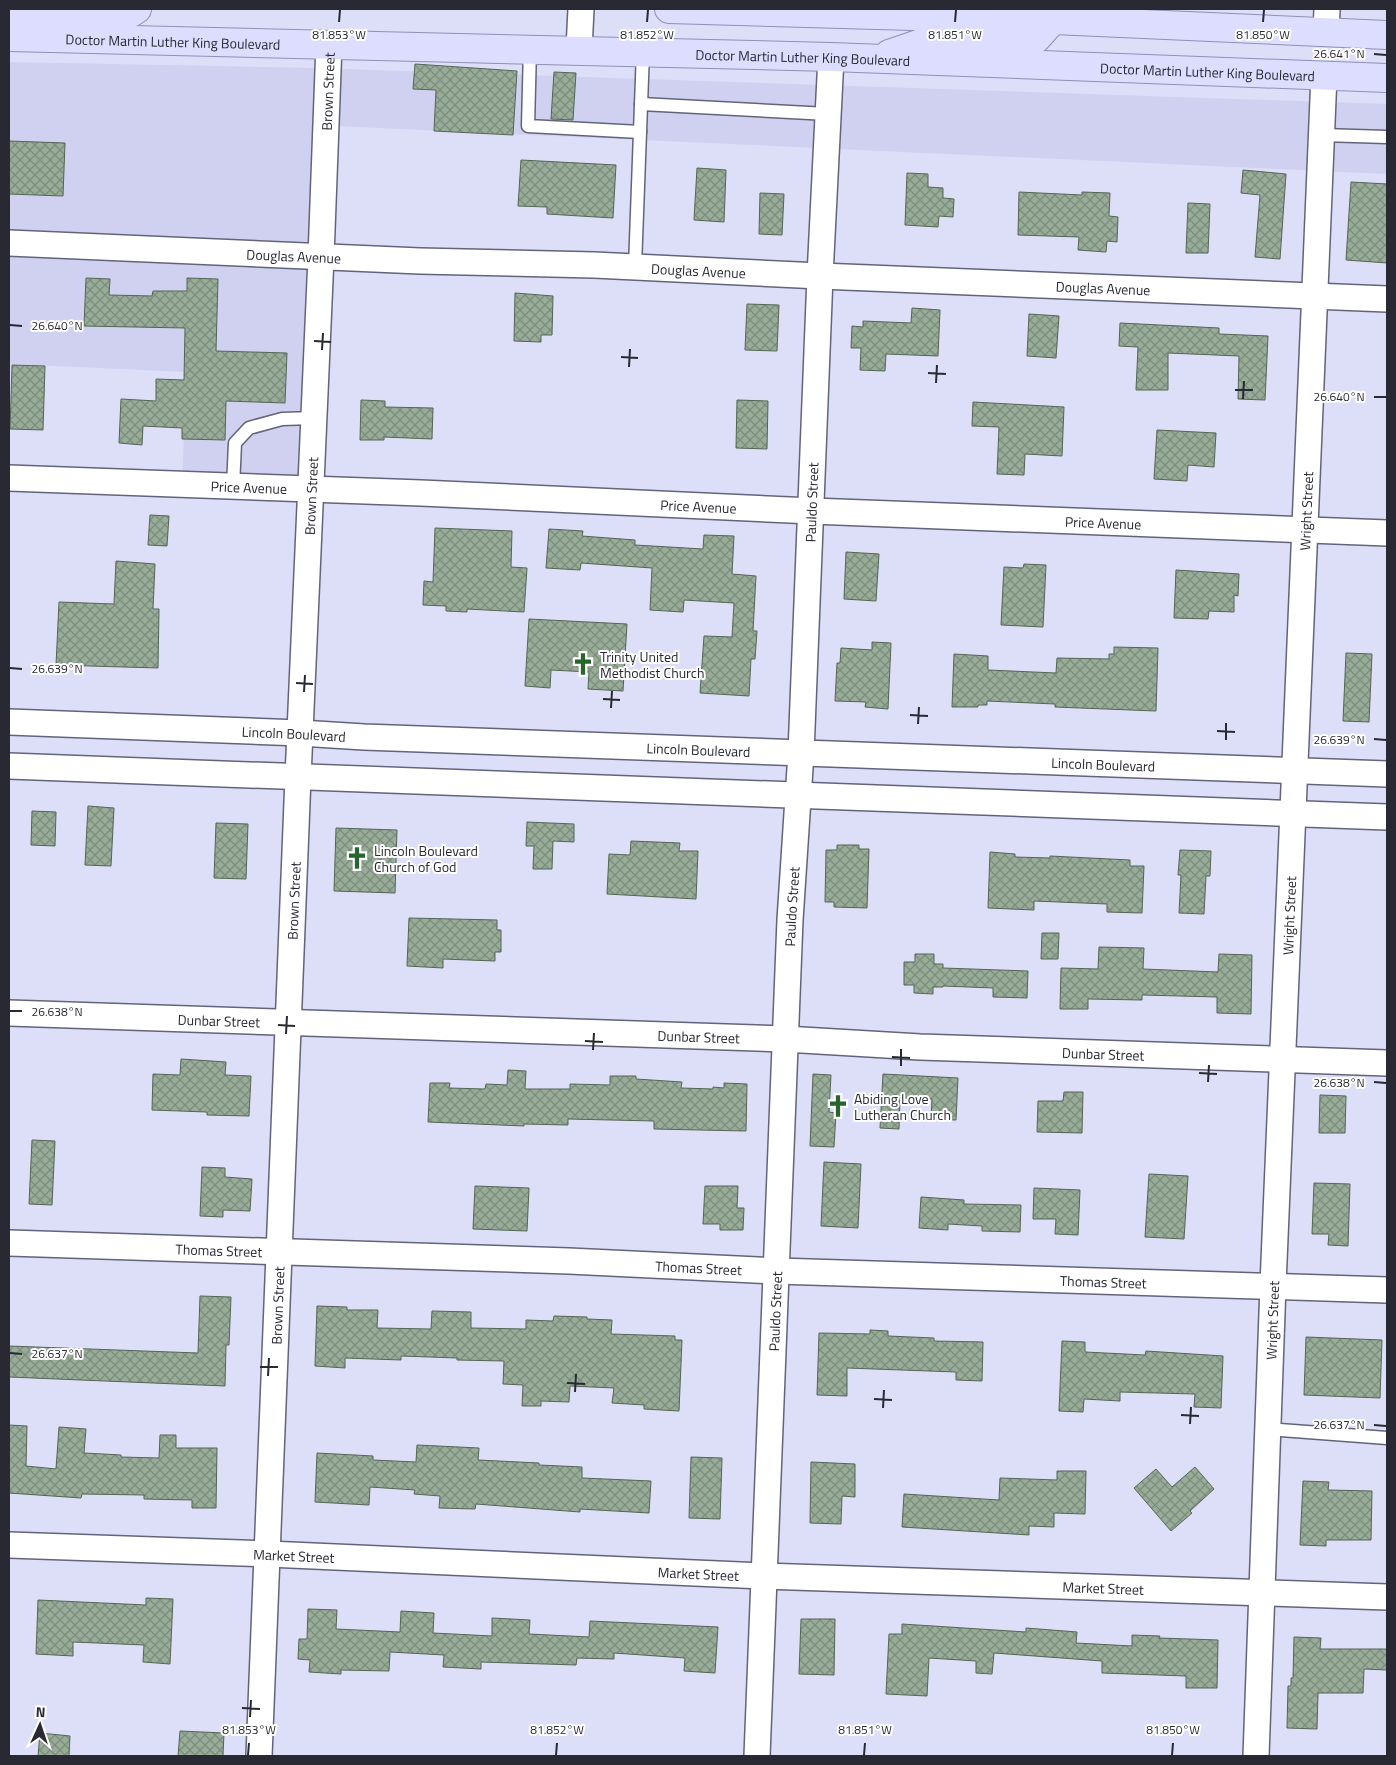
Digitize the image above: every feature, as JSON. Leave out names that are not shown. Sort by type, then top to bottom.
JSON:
[{"type":"main road","points":[[9,35],[21,18],[31,13],[131,13],[137,9]]},
{"type":"main road","points":[[669,9],[1053,15],[1198,22],[1326,21],[1378,35]]},
{"type":"main road","points":[[876,59],[928,41],[1036,39],[1053,15]]},
{"type":"main road","name":"Doctor Martin Luther King Boulevard","points":[[9,35],[579,49],[1387,78]]},
{"type":"main road","points":[[1324,76],[1338,53],[1378,35]]},
{"type":"street","points":[[579,49],[580,9]]},
{"type":"street","name":"Brown Street","points":[[259,1756],[329,44]]},
{"type":"street","name":"Pauldo Street","points":[[757,1756],[790,920],[799,795],[812,511],[820,276],[832,57]]},
{"type":"street","name":"Wright Street","points":[[1256,1756],[1273,1285],[1324,76]]},
{"type":"street","name":"Douglas Avenue","points":[[9,243],[1387,299]]},
{"type":"street","name":"Price Avenue","points":[[9,478],[431,493],[812,511],[1387,533]]},
{"type":"street","name":"Lincoln Boulevard","points":[[9,722],[364,737],[1387,774]]},
{"type":"street","points":[[9,766],[1387,817]]},
{"type":"street","name":"Dunbar Street","points":[[9,1013],[785,1039],[920,1047],[1387,1063]]},
{"type":"street","name":"Thomas Street","points":[[9,1243],[569,1261],[777,1271],[1387,1290]]},
{"type":"street","name":"Market Street","points":[[9,1545],[268,1554],[763,1576],[1387,1596]]},
{"type":"lane","points":[[530,48],[528,126],[640,132]]},
{"type":"lane","points":[[635,267],[643,51]]},
{"type":"lane","points":[[641,104],[828,114]]},
{"type":"lane","points":[[1322,135],[1387,137]]},
{"type":"lane","points":[[233,487],[235,443],[249,428],[282,419],[314,418]]},
{"type":"lane","points":[[1268,1429],[1387,1438]]},
{"type":"shaded area","points":[[9,62],[314,68],[1387,104],[1387,174],[334,126],[315,485],[182,480],[187,372],[9,364]]},
{"type":"building","points":[[415,64],[517,71],[513,135],[434,131],[436,90],[413,89]]},
{"type":"building","points":[[554,72],[576,73],[573,120],[551,119]]},
{"type":"building","points":[[9,141],[65,143],[63,196],[9,194]]},
{"type":"building","points":[[521,160],[616,165],[613,218],[547,214],[547,207],[518,206]]},
{"type":"building","points":[[697,168],[726,170],[724,222],[694,220]]},
{"type":"building","points":[[1243,170],[1286,174],[1280,259],[1255,257],[1260,195],[1241,193]]},
{"type":"building","points":[[907,173],[928,174],[928,187],[943,188],[943,198],[954,199],[953,217],[939,216],[938,227],[905,225]]},
{"type":"building","points":[[1351,182],[1387,184],[1387,263],[1346,260]]},
{"type":"building","points":[[1019,192],[1082,195],[1082,192],[1110,193],[1109,216],[1118,217],[1117,242],[1107,241],[1106,252],[1078,250],[1079,237],[1018,235]]},
{"type":"building","points":[[760,193],[784,194],[782,235],[759,234]]},
{"type":"building","points":[[1188,203],[1210,204],[1208,253],[1186,253]]},
{"type":"building","points":[[86,278],[110,279],[109,295],[152,296],[153,291],[187,291],[187,278],[218,279],[216,351],[287,353],[285,403],[226,401],[225,440],[182,439],[182,428],[143,426],[142,445],[119,443],[121,399],[156,401],[156,379],[184,380],[185,328],[84,326]]},
{"type":"building","points":[[515,293],[553,296],[552,335],[541,335],[541,342],[514,341]]},
{"type":"building","points":[[747,304],[779,305],[777,351],[745,350]]},
{"type":"building","points":[[912,308],[940,310],[938,356],[886,354],[885,371],[860,370],[861,348],[851,348],[852,326],[863,327],[863,321],[911,323]]},
{"type":"building","points":[[1029,314],[1059,316],[1056,358],[1027,356]]},
{"type":"building","points":[[1120,323],[1219,328],[1219,334],[1268,336],[1265,400],[1238,399],[1239,356],[1168,353],[1168,390],[1136,390],[1138,347],[1119,346]]},
{"type":"building","points":[[12,365],[45,366],[43,430],[10,429]]},
{"type":"building","points":[[361,400],[385,401],[385,407],[433,408],[432,439],[384,437],[384,440],[360,440]]},
{"type":"building","points":[[737,400],[768,401],[767,449],[736,448]]},
{"type":"building","points":[[973,402],[1064,407],[1062,456],[1025,454],[1024,475],[997,474],[999,427],[972,426]]},
{"type":"building","points":[[1157,430],[1216,433],[1214,467],[1188,465],[1187,481],[1154,479]]},
{"type":"building","points":[[150,515],[169,516],[167,546],[148,545]]},
{"type":"building","points":[[435,528],[512,531],[511,567],[527,568],[524,612],[467,609],[467,612],[446,611],[446,606],[423,605],[424,581],[433,582]]},
{"type":"building","points":[[549,529],[583,531],[582,536],[635,540],[635,545],[703,549],[704,535],[734,536],[732,574],[756,576],[753,631],[757,631],[755,659],[751,659],[749,696],[700,693],[704,636],[732,637],[734,603],[684,600],[683,612],[650,610],[652,568],[581,563],[580,570],[546,568]]},
{"type":"building","points":[[846,552],[879,554],[876,601],[844,599]]},
{"type":"building","points":[[116,561],[155,564],[153,609],[159,609],[158,668],[56,665],[59,602],[114,604]]},
{"type":"building","points":[[1024,564],[1046,565],[1043,627],[1001,625],[1004,567],[1023,568]]},
{"type":"building","points":[[1176,570],[1239,574],[1238,596],[1234,595],[1234,612],[1209,611],[1208,619],[1174,618]]},
{"type":"building","points":[[529,619],[627,624],[623,691],[588,689],[589,672],[551,670],[550,688],[525,686]]},
{"type":"building","points":[[872,642],[891,643],[888,709],[865,707],[866,702],[835,701],[837,663],[840,663],[841,648],[872,650]]},
{"type":"building","points":[[1114,647],[1158,648],[1156,711],[1055,707],[1055,704],[987,701],[987,705],[978,705],[978,707],[952,707],[954,654],[988,656],[988,670],[1056,673],[1057,658],[1109,659],[1109,654],[1114,654]]},
{"type":"building","points":[[1346,653],[1372,654],[1369,722],[1343,721]]},
{"type":"building","points":[[88,806],[114,808],[111,866],[85,865]]},
{"type":"building","points":[[32,811],[56,812],[55,846],[31,845]]},
{"type":"building","points":[[527,822],[574,824],[574,842],[553,841],[552,869],[533,869],[534,846],[526,846]]},
{"type":"building","points":[[216,823],[248,824],[246,879],[214,878]]},
{"type":"building","points":[[336,828],[397,830],[395,893],[334,891]]},
{"type":"building","points":[[631,841],[680,843],[679,851],[698,851],[696,899],[607,894],[609,854],[630,855]]},
{"type":"building","points":[[837,845],[859,845],[859,849],[869,849],[867,908],[834,907],[834,902],[825,902],[826,850],[837,850]]},
{"type":"building","points":[[1180,850],[1211,851],[1210,876],[1206,876],[1204,914],[1179,913],[1181,875],[1178,875]]},
{"type":"building","points":[[990,852],[1015,854],[1015,857],[1050,858],[1050,856],[1130,860],[1130,866],[1144,866],[1142,913],[1107,912],[1107,904],[1034,901],[1034,910],[988,908]]},
{"type":"building","points":[[409,918],[497,920],[497,930],[501,930],[501,952],[495,952],[495,961],[443,959],[443,968],[407,966]]},
{"type":"building","points":[[1042,933],[1059,933],[1058,959],[1041,959]]},
{"type":"building","points":[[1099,947],[1144,948],[1143,969],[1218,972],[1219,954],[1252,955],[1251,1014],[1217,1013],[1217,997],[1142,995],[1142,1000],[1088,999],[1088,1009],[1060,1009],[1061,968],[1098,969]]},
{"type":"building","points":[[915,954],[934,954],[934,964],[943,964],[943,968],[1028,971],[1027,998],[993,997],[993,988],[943,986],[933,987],[933,994],[914,993],[914,985],[904,985],[904,962],[915,962]]},
{"type":"building","points":[[181,1059],[226,1062],[225,1075],[251,1076],[249,1116],[207,1115],[207,1112],[152,1110],[153,1074],[180,1075]]},
{"type":"building","points":[[508,1070],[526,1071],[525,1089],[570,1089],[570,1084],[610,1085],[610,1076],[636,1076],[636,1079],[682,1082],[681,1088],[713,1089],[713,1087],[724,1088],[724,1083],[747,1084],[746,1131],[654,1129],[654,1121],[568,1119],[568,1125],[524,1124],[524,1126],[428,1122],[430,1083],[450,1083],[449,1088],[485,1089],[486,1084],[507,1085]]},
{"type":"building","points":[[813,1074],[831,1075],[829,1112],[836,1113],[834,1147],[810,1146]]},
{"type":"building","points":[[883,1074],[958,1078],[956,1120],[931,1119],[932,1099],[900,1098],[899,1129],[880,1128]]},
{"type":"building","points":[[1064,1092],[1083,1092],[1082,1133],[1037,1132],[1038,1101],[1063,1101]]},
{"type":"building","points":[[1320,1095],[1346,1096],[1345,1133],[1319,1133]]},
{"type":"building","points":[[32,1140],[55,1141],[52,1205],[29,1204]]},
{"type":"building","points":[[824,1162],[861,1164],[858,1228],[821,1226]]},
{"type":"building","points":[[202,1167],[225,1168],[225,1177],[252,1179],[250,1211],[223,1210],[223,1217],[200,1216]]},
{"type":"building","points":[[1149,1174],[1188,1176],[1184,1239],[1145,1237]]},
{"type":"building","points":[[1314,1183],[1350,1184],[1348,1246],[1328,1245],[1329,1234],[1312,1234]]},
{"type":"building","points":[[475,1186],[529,1188],[527,1231],[473,1229]]},
{"type":"building","points":[[705,1186],[738,1186],[737,1208],[744,1208],[743,1230],[720,1230],[720,1224],[703,1224]]},
{"type":"building","points":[[1034,1188],[1080,1190],[1078,1235],[1055,1234],[1056,1219],[1033,1219]]},
{"type":"building","points":[[921,1197],[964,1200],[964,1204],[1021,1205],[1020,1232],[982,1231],[982,1226],[948,1224],[948,1230],[919,1228]]},
{"type":"building","points":[[200,1296],[231,1297],[229,1345],[226,1345],[225,1386],[9,1377],[9,1346],[198,1353]]},
{"type":"building","points":[[317,1306],[347,1307],[347,1310],[378,1310],[377,1328],[431,1329],[432,1311],[471,1312],[471,1328],[526,1329],[526,1320],[553,1321],[554,1316],[587,1317],[587,1319],[612,1320],[611,1334],[675,1336],[675,1340],[682,1340],[679,1411],[644,1409],[644,1405],[612,1403],[614,1388],[570,1386],[569,1402],[541,1401],[541,1406],[522,1406],[523,1385],[503,1384],[504,1361],[401,1356],[401,1360],[345,1358],[345,1368],[315,1366]]},
{"type":"building","points":[[870,1330],[888,1331],[888,1336],[934,1338],[934,1341],[983,1342],[982,1381],[956,1380],[956,1372],[847,1368],[847,1396],[817,1395],[819,1333],[870,1334]]},
{"type":"building","points":[[1306,1337],[1382,1340],[1380,1398],[1304,1395]]},
{"type":"building","points":[[1062,1341],[1085,1342],[1085,1352],[1145,1355],[1146,1351],[1223,1356],[1221,1408],[1194,1407],[1195,1394],[1120,1392],[1120,1401],[1084,1399],[1083,1412],[1059,1411]]},
{"type":"building","points":[[9,1425],[27,1426],[26,1466],[56,1469],[59,1427],[86,1429],[84,1453],[121,1455],[121,1457],[159,1458],[160,1435],[176,1435],[176,1448],[217,1448],[216,1508],[192,1508],[192,1500],[144,1499],[144,1495],[82,1494],[81,1498],[9,1493]]},
{"type":"building","points":[[417,1445],[479,1448],[478,1460],[582,1467],[582,1478],[651,1481],[649,1513],[580,1509],[580,1512],[476,1504],[475,1509],[439,1508],[440,1496],[414,1494],[415,1490],[370,1487],[369,1505],[315,1502],[317,1453],[373,1456],[373,1460],[416,1462]]},
{"type":"building","points":[[691,1457],[722,1458],[720,1519],[689,1518]]},
{"type":"building","points":[[811,1462],[855,1464],[855,1497],[842,1496],[841,1524],[810,1523]]},
{"type":"building","points":[[1195,1467],[1214,1489],[1190,1511],[1192,1513],[1171,1531],[1134,1488],[1156,1469],[1172,1487]]},
{"type":"building","points":[[1057,1471],[1086,1471],[1085,1514],[1054,1513],[1054,1527],[1029,1526],[1029,1535],[902,1527],[904,1494],[999,1500],[1000,1478],[1057,1480]]},
{"type":"building","points":[[1303,1481],[1329,1482],[1328,1490],[1372,1491],[1371,1540],[1326,1540],[1326,1546],[1300,1545]]},
{"type":"building","points":[[146,1598],[173,1599],[170,1664],[143,1662],[144,1645],[73,1642],[73,1656],[36,1654],[38,1600],[146,1605]]},
{"type":"building","points":[[308,1609],[337,1610],[336,1629],[400,1632],[401,1611],[434,1613],[433,1633],[492,1636],[492,1618],[530,1620],[529,1634],[589,1637],[590,1621],[718,1627],[715,1673],[684,1671],[685,1658],[614,1653],[614,1659],[577,1658],[576,1665],[481,1662],[481,1669],[443,1667],[444,1655],[390,1652],[389,1671],[341,1670],[341,1674],[309,1672],[310,1660],[298,1659],[299,1639],[307,1639]]},
{"type":"building","points":[[801,1619],[835,1619],[834,1675],[799,1674]]},
{"type":"building","points":[[902,1624],[1026,1632],[1026,1628],[1077,1632],[1076,1643],[1132,1646],[1132,1635],[1218,1640],[1217,1688],[1186,1688],[1186,1676],[1102,1673],[1102,1661],[994,1653],[992,1674],[976,1673],[976,1661],[929,1658],[927,1696],[886,1694],[889,1634],[902,1634]]},
{"type":"building","points":[[1294,1637],[1321,1638],[1320,1649],[1387,1649],[1387,1670],[1364,1669],[1363,1693],[1318,1693],[1317,1729],[1287,1728],[1288,1686],[1291,1686],[1291,1678],[1293,1678]]},
{"type":"building","points":[[180,1731],[224,1733],[223,1756],[178,1756]]},
{"type":"building","points":[[40,1733],[70,1736],[69,1756],[38,1756]]},
{"type":"place","name":"Trinity United Methodist Church","points":[[583,664]]},
{"type":"place","name":"Lincoln Boulevard Church of God","points":[[357,858]]},
{"type":"place","name":"Abiding Love Lutheran Church","points":[[838,1106]]}]
